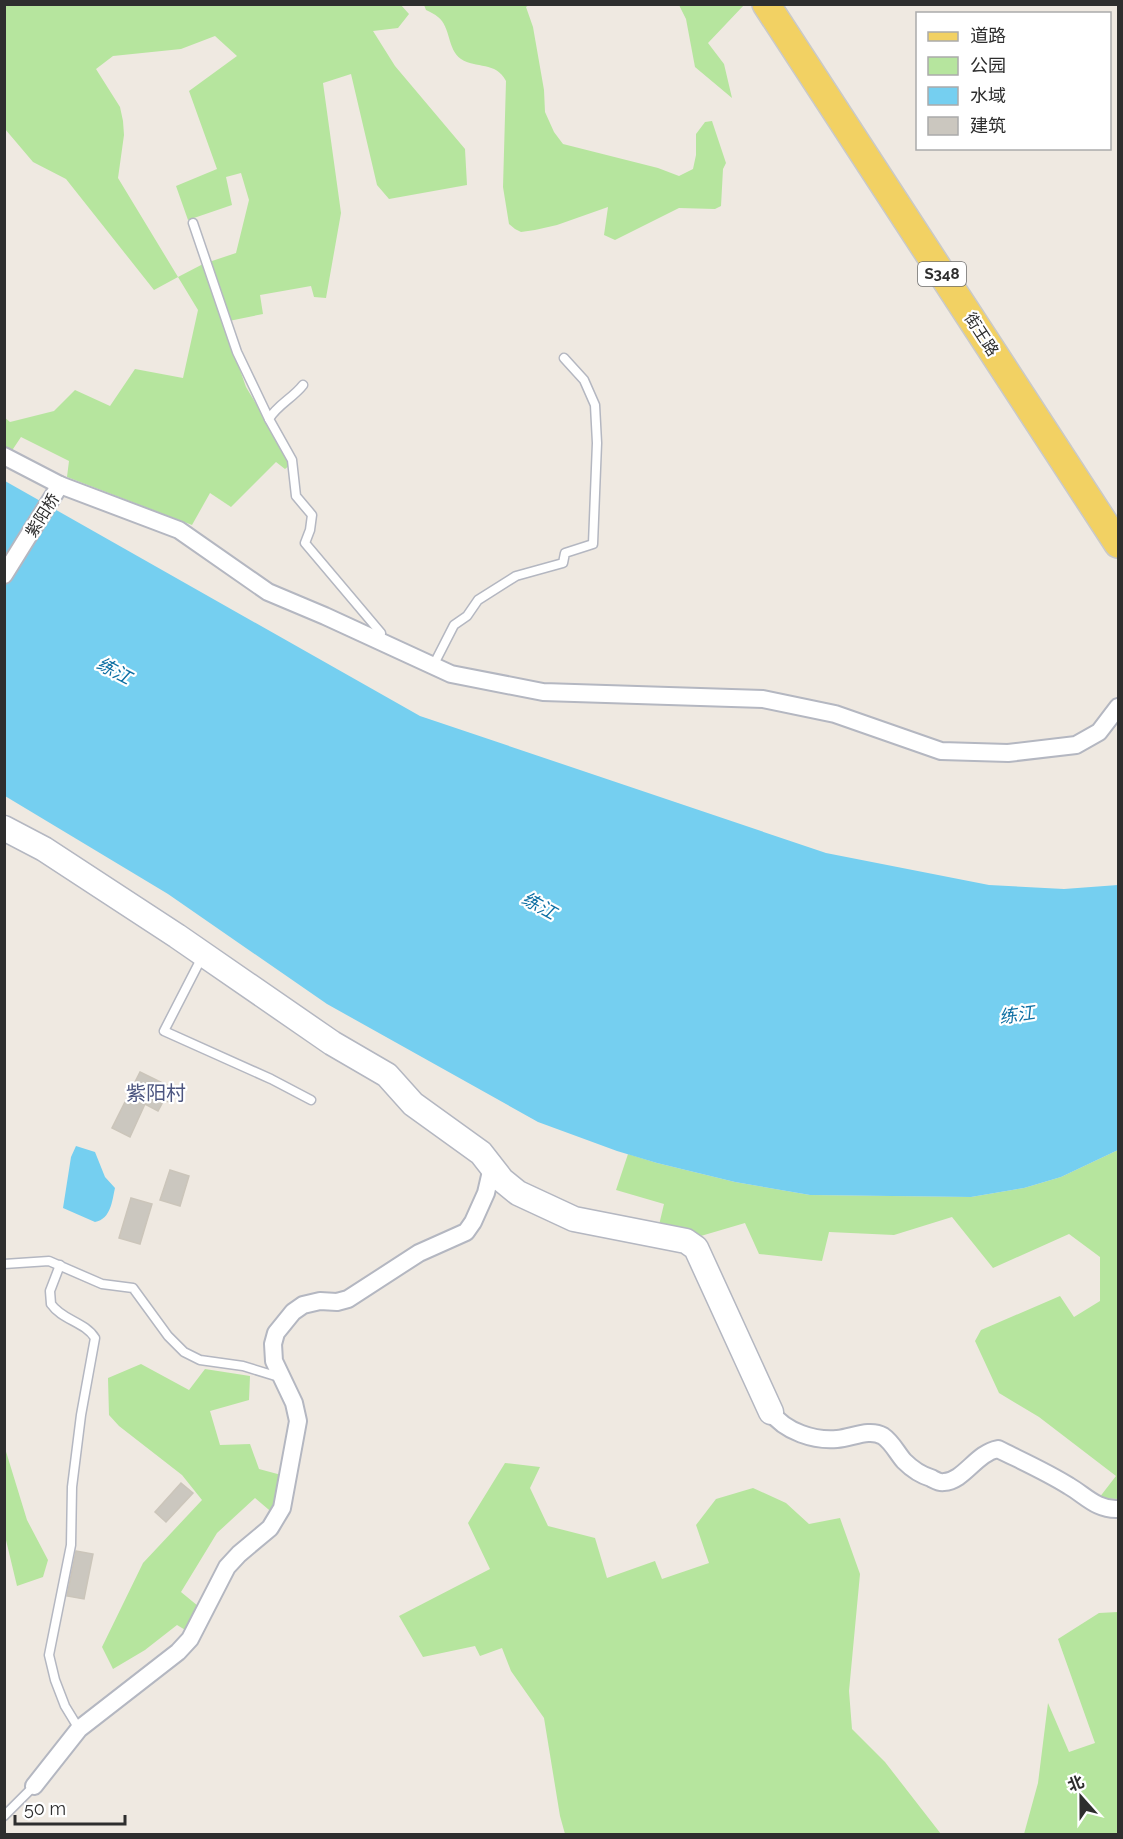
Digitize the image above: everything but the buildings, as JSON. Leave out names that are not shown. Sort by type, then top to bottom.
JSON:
[{"type":"main road","name":"街王路","points":[[766,4],[1119,544]]},
{"type":"street","points":[[4,456],[60,485],[179,530],[268,592],[451,674],[543,692],[763,699],[835,714],[941,751],[958,752],[1008,753],[1076,745],[1099,732],[1119,707]]},
{"type":"street","name":"紫阳桥","points":[[4,575],[60,485]]},
{"type":"street","points":[[4,828],[44,849],[204,954],[332,1043],[387,1075],[413,1104],[481,1153],[502,1180],[518,1193],[574,1219],[686,1241],[696,1248],[771,1413],[783,1425],[816,1438],[839,1439],[862,1434],[879,1434],[889,1441],[910,1466],[924,1476],[940,1482],[951,1480],[982,1455],[998,1449],[1070,1486],[1103,1508],[1119,1509]]},
{"type":"street","points":[[34,1786],[79,1729],[178,1652],[190,1640],[227,1567],[274,1524],[282,1508],[298,1426],[298,1415],[294,1403],[274,1361],[273,1344],[276,1333],[293,1312],[303,1305],[348,1299],[419,1254],[466,1232],[486,1193],[492,1167]]},
{"type":"lane","points":[[193,223],[237,352],[269,419],[292,460],[296,496],[312,515],[305,543],[381,633],[380,641]]},
{"type":"lane","points":[[433,666],[454,625],[467,616],[478,600],[516,576],[563,563],[565,552],[593,544],[597,443],[595,405],[584,380],[564,358]]},
{"type":"lane","points":[[269,419],[274,411],[296,394],[303,385]]},
{"type":"lane","points":[[204,954],[164,1030],[311,1100]]},
{"type":"lane","points":[[4,1264],[50,1261],[102,1284],[133,1288],[168,1336],[184,1352],[200,1360],[243,1366],[282,1377]]},
{"type":"lane","points":[[60,1265],[50,1292],[51,1304],[60,1313],[91,1331],[95,1338],[81,1415],[72,1487],[71,1545],[49,1655],[65,1706],[79,1729]]},
{"type":"lane","points":[[4,1816],[34,1786]]},
{"type":"green space","points":[[5,5],[401,5],[409,14],[398,28],[373,31],[395,66],[465,149],[467,185],[389,199],[377,185],[351,74],[323,83],[341,213],[326,298],[314,297],[311,286],[260,295],[263,314],[229,321],[209,262],[236,253],[249,200],[241,173],[226,177],[232,205],[188,220],[176,186],[217,169],[189,91],[237,56],[215,36],[181,49],[113,56],[96,69],[120,107],[123,121],[124,135],[118,178],[178,277],[154,290],[66,179],[33,162],[5,129]]},
{"type":"green space","points":[[424,5],[529,5],[526,7],[533,27],[544,90],[545,112],[554,132],[563,144],[658,168],[679,176],[693,169],[696,134],[705,122],[712,121],[726,163],[723,169],[721,206],[715,209],[679,208],[615,240],[604,235],[608,207],[557,225],[521,232],[515,229],[509,224],[503,187],[506,81],[502,75],[491,68],[461,59],[453,50],[442,21],[426,10]]},
{"type":"green space","points":[[679,5],[744,5],[708,43],[724,64],[732,98],[695,67],[686,19]]},
{"type":"green space","points":[[203,264],[246,387],[285,452],[290,465],[285,469],[276,462],[231,507],[210,493],[192,525],[67,477],[69,461],[21,437],[11,452],[5,449],[4,417],[10,422],[54,411],[75,390],[110,406],[135,369],[183,378],[198,310],[178,277]]},
{"type":"green space","points":[[1118,1150],[1118,1499],[1099,1498],[1116,1476],[1039,1417],[999,1393],[975,1341],[981,1330],[1060,1296],[1074,1317],[1100,1301],[1100,1257],[1069,1234],[993,1268],[952,1217],[894,1235],[829,1232],[822,1261],[759,1254],[745,1223],[694,1238],[659,1225],[664,1204],[616,1190],[628,1154],[735,1182],[810,1195],[971,1197],[1024,1188],[1061,1177]]},
{"type":"green space","points":[[141,1364],[189,1390],[205,1369],[250,1376],[249,1400],[210,1411],[220,1445],[250,1444],[259,1469],[285,1476],[275,1515],[255,1498],[217,1533],[181,1592],[198,1606],[187,1631],[177,1625],[145,1650],[113,1669],[102,1647],[143,1563],[202,1500],[182,1475],[119,1426],[109,1415],[108,1378]]},
{"type":"green space","points":[[4,1445],[27,1520],[48,1560],[43,1577],[17,1586],[5,1536]]},
{"type":"green space","points":[[505,1463],[540,1467],[530,1488],[548,1526],[595,1538],[607,1578],[655,1561],[662,1579],[709,1563],[696,1525],[716,1499],[753,1488],[786,1503],[809,1524],[840,1518],[860,1574],[849,1691],[852,1729],[885,1762],[941,1834],[565,1834],[544,1718],[511,1671],[502,1648],[480,1656],[475,1646],[423,1657],[399,1616],[490,1569],[468,1523]]},
{"type":"green space","points":[[1118,1612],[1118,1834],[1024,1834],[1038,1783],[1048,1703],[1069,1752],[1095,1743],[1058,1639],[1099,1613]]},
{"type":"water","name":"练江","points":[[5,481],[420,716],[826,853],[989,885],[1064,889],[1118,885],[1118,1150],[1061,1177],[1024,1188],[971,1197],[810,1195],[735,1182],[617,1151],[538,1122],[327,1004],[168,894],[5,796]]},
{"type":"water","points":[[76,1146],[95,1152],[105,1177],[115,1188],[108,1213],[95,1222],[63,1208],[71,1157]]},
{"type":"district","name":"紫阳村","points":[[156,1093]]}]
